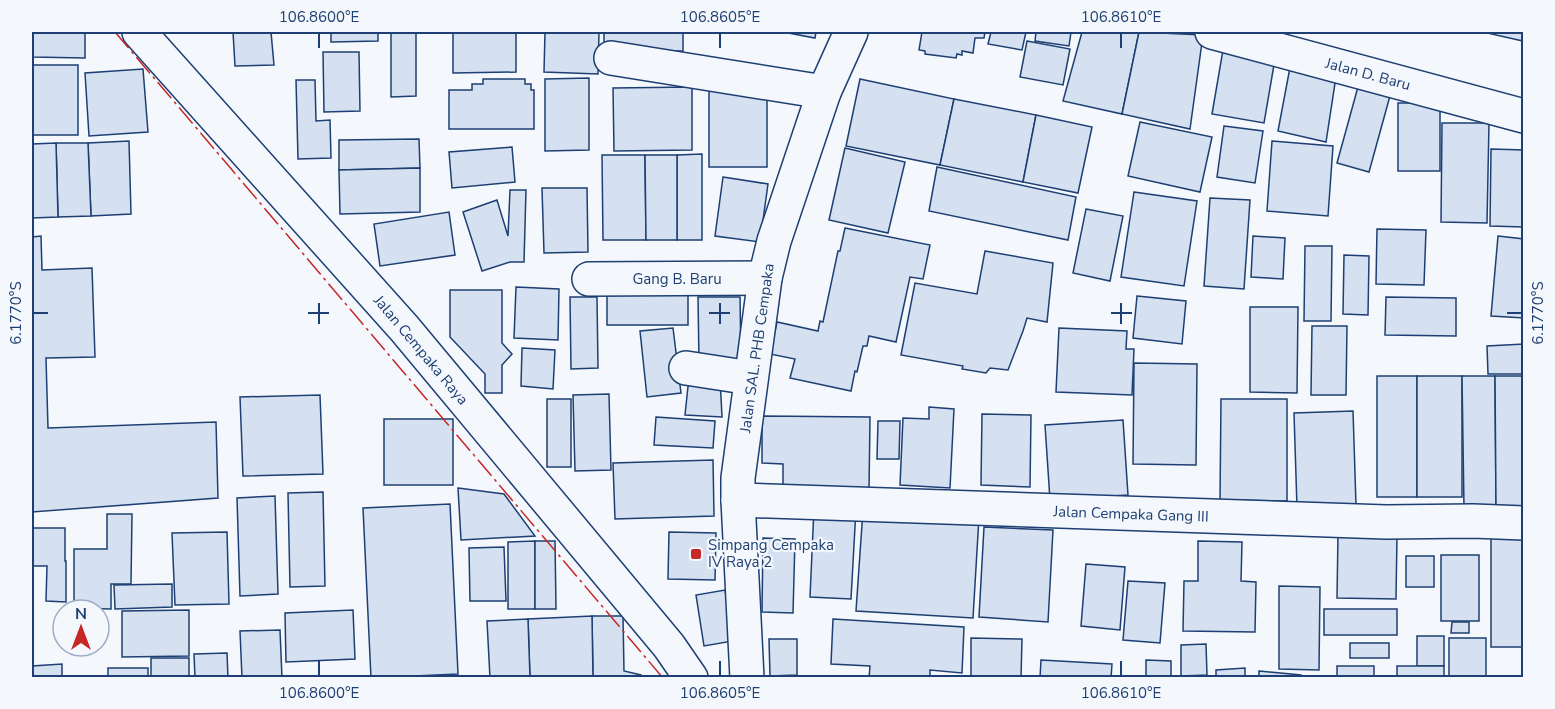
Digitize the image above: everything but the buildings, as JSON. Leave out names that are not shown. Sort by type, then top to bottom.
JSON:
[{"type":"street","name":"Jalan Cempaka Raya","points":[[139,32],[404,328],[669,646],[691,678]]},
{"type":"street","name":"Jalan SAL. PHB Cempaka","points":[[747,678],[738,478],[765,278],[774,241],[824,92],[851,32]]},
{"type":"street","name":"Jalan D. Baru","points":[[1212,32],[1524,116]]},
{"type":"street","points":[[611,58],[824,92]]},
{"type":"street","name":"Gang B. Baru","points":[[589,279],[765,278]]},
{"type":"street","points":[[686,368],[751,378]]},
{"type":"street","name":"Jalan Cempaka Gang III","points":[[738,500],[1374,522],[1524,523]]},
{"type":"power","points":[[115,32],[663,678]]},
{"type":"place","name":"Simpang Cempaka IV Raya 2","points":[[696,554]]}]
